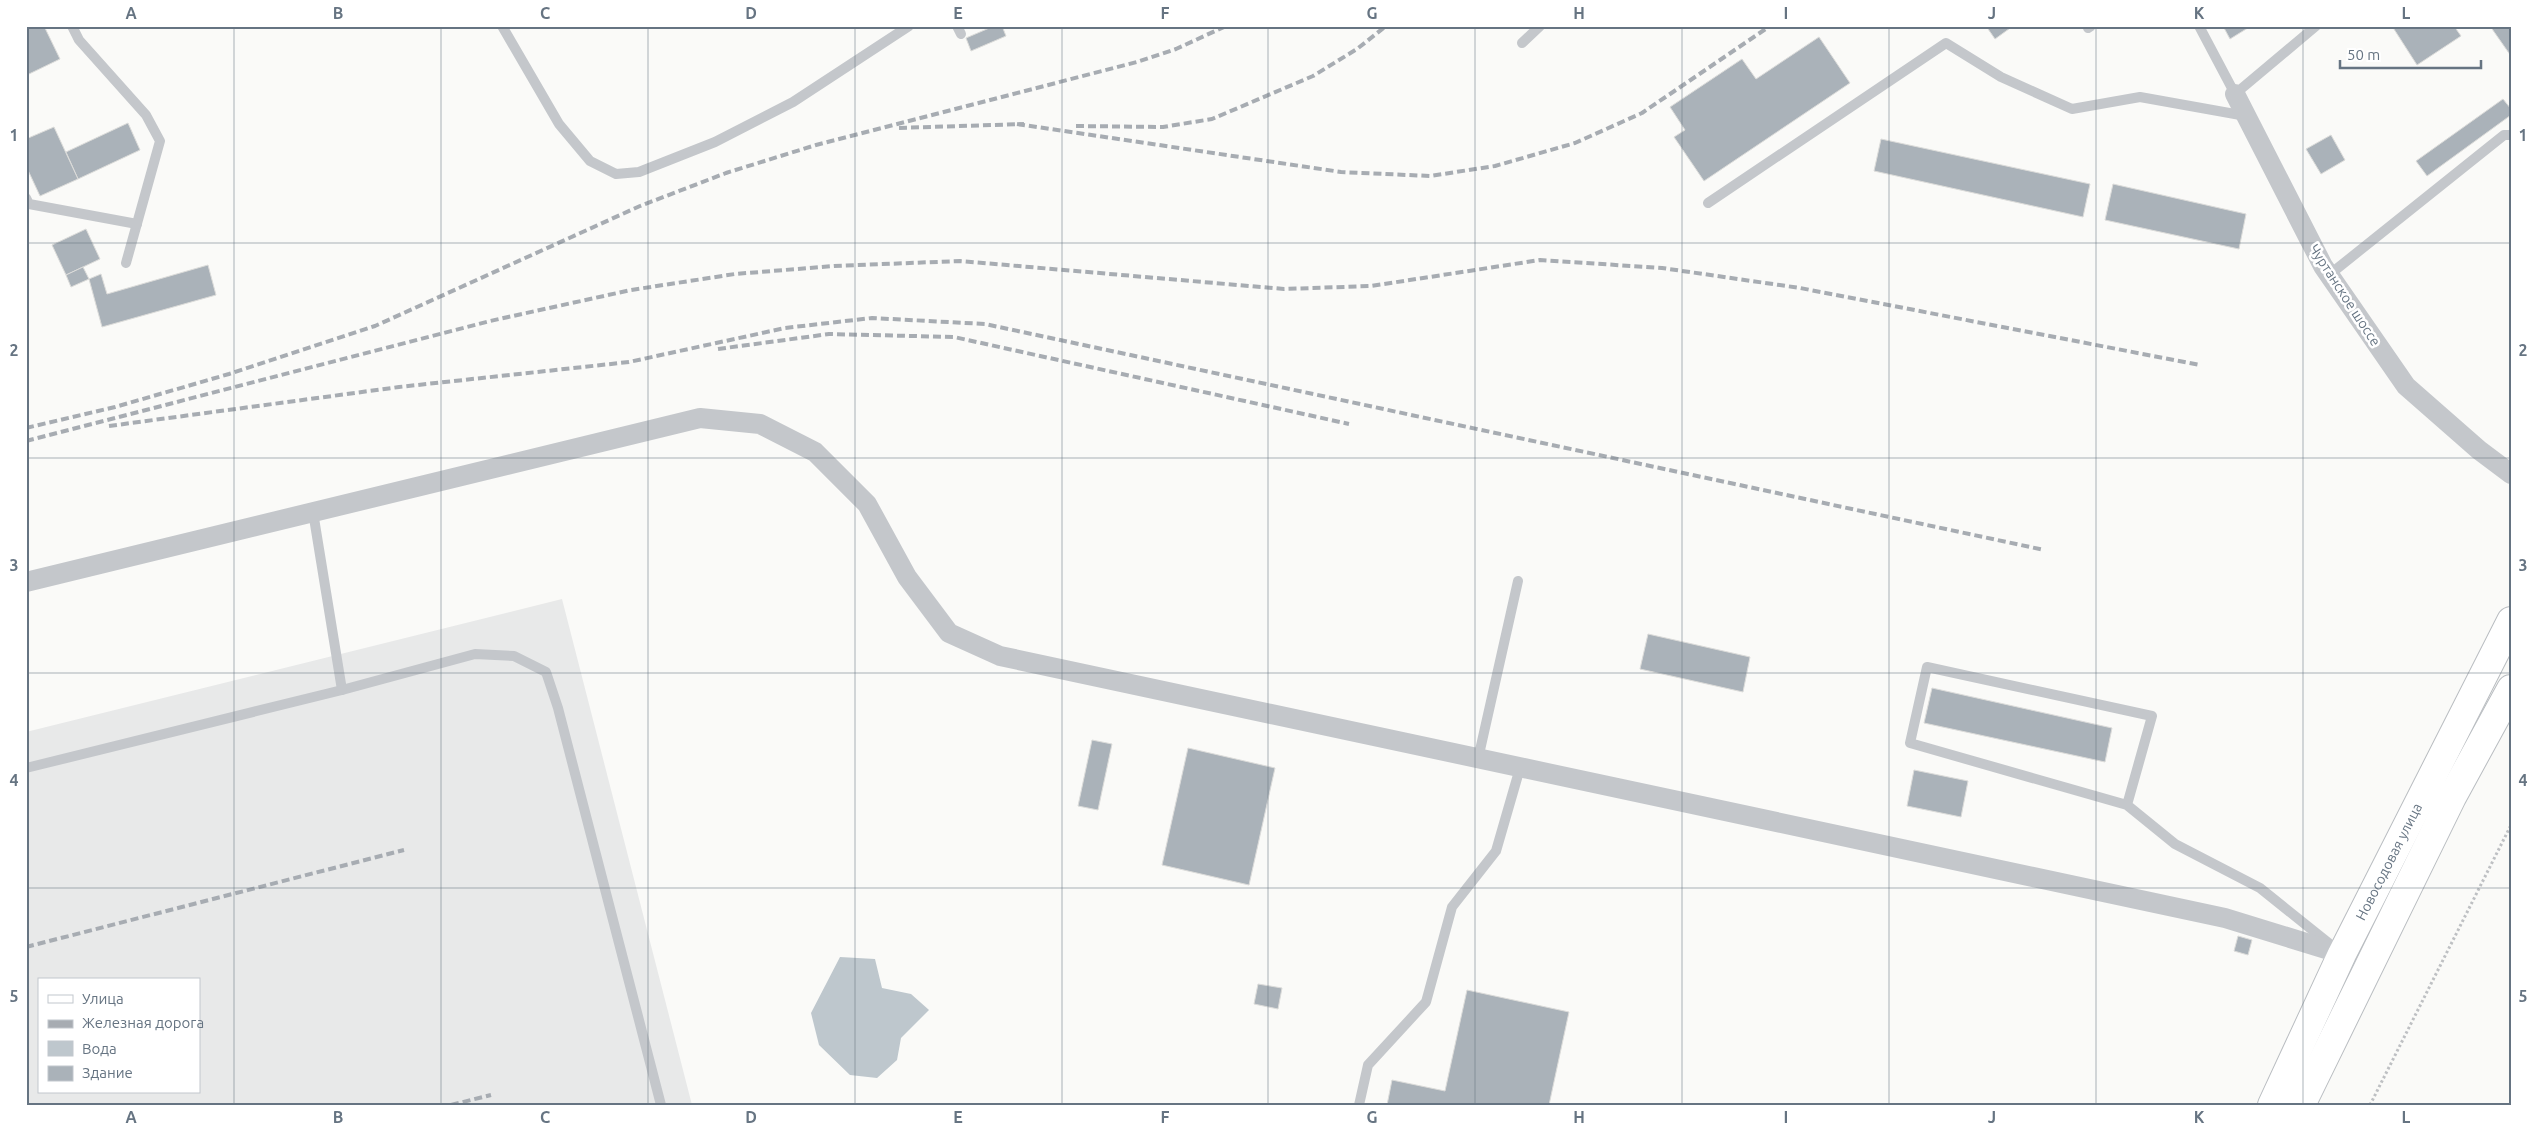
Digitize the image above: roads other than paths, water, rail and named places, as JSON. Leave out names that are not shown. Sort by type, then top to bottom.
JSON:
[{"type":"main road","name":"Новосодовая улица","points":[[2272,1105],[2342,954],[2511,621]]},
{"type":"main road","name":"Новосодовая улица","points":[[2301,1105],[2452,797],[2511,689]]},
{"type":"street","name":"Чуртанское шоссе","points":[[2235,94],[2329,275],[2406,386],[2479,450],[2511,474]]},
{"type":"street","points":[[26,582],[700,418],[760,424],[815,452],[866,504],[907,577],[950,633],[1000,656],[2225,918],[2342,954]]},
{"type":"lane","points":[[72,26],[79,40],[146,115],[160,141],[126,262]]},
{"type":"lane","points":[[502,26],[560,124],[590,161],[616,174],[638,172],[716,142],[793,102],[909,26]]},
{"type":"lane","points":[[1522,43],[1540,26]]},
{"type":"lane","name":"Чуртанское шоссе","points":[[2200,26],[2235,94]]},
{"type":"lane","points":[[2235,94],[2316,26]]},
{"type":"lane","points":[[1708,203],[1946,43],[2001,77],[2072,109],[2140,97],[2246,116]]},
{"type":"lane","points":[[2329,275],[2504,135],[2511,135]]},
{"type":"lane","points":[[26,198],[29,204],[137,224]]},
{"type":"lane","points":[[313,512],[342,690]]},
{"type":"lane","points":[[1478,759],[1518,581]]},
{"type":"lane","points":[[26,768],[342,690],[475,654],[514,656],[546,672],[558,708],[661,1105]]},
{"type":"lane","points":[[2127,805],[2152,716],[1926,667],[1910,743],[2127,805],[2175,844],[2260,888],[2342,954]]},
{"type":"lane","points":[[1360,1105],[1368,1065],[1426,1002],[1452,907],[1496,851],[1520,768]]},
{"type":"water","points":[[840,957],[875,959],[882,988],[911,994],[929,1010],[901,1038],[897,1060],[877,1078],[850,1075],[819,1045],[811,1013]]},
{"type":"railway","points":[[26,428],[115,407],[229,374],[375,326],[640,206],[726,173],[816,145],[1137,62],[1176,49],[1226,26]]},
{"type":"railway","points":[[1076,126],[1163,127],[1212,119],[1313,76],[1357,49],[1386,26]]},
{"type":"railway","points":[[1017,124],[1341,172],[1430,176],[1495,166],[1575,143],[1642,113],[1770,26]]},
{"type":"railway","points":[[899,128],[1024,124]]},
{"type":"railway","points":[[26,441],[490,321],[631,290],[735,274],[834,266],[960,261],[1284,289],[1371,286],[1540,260],[1662,268],[1800,288],[2200,365]]},
{"type":"railway","points":[[109,426],[399,387],[629,362],[785,328],[872,318],[985,324],[2044,550]]},
{"type":"railway","points":[[718,349],[829,334],[954,337],[1349,424]]},
{"type":"railway","points":[[26,947],[404,850]]},
{"type":"railway","points":[[451,1105],[491,1095]]}]
